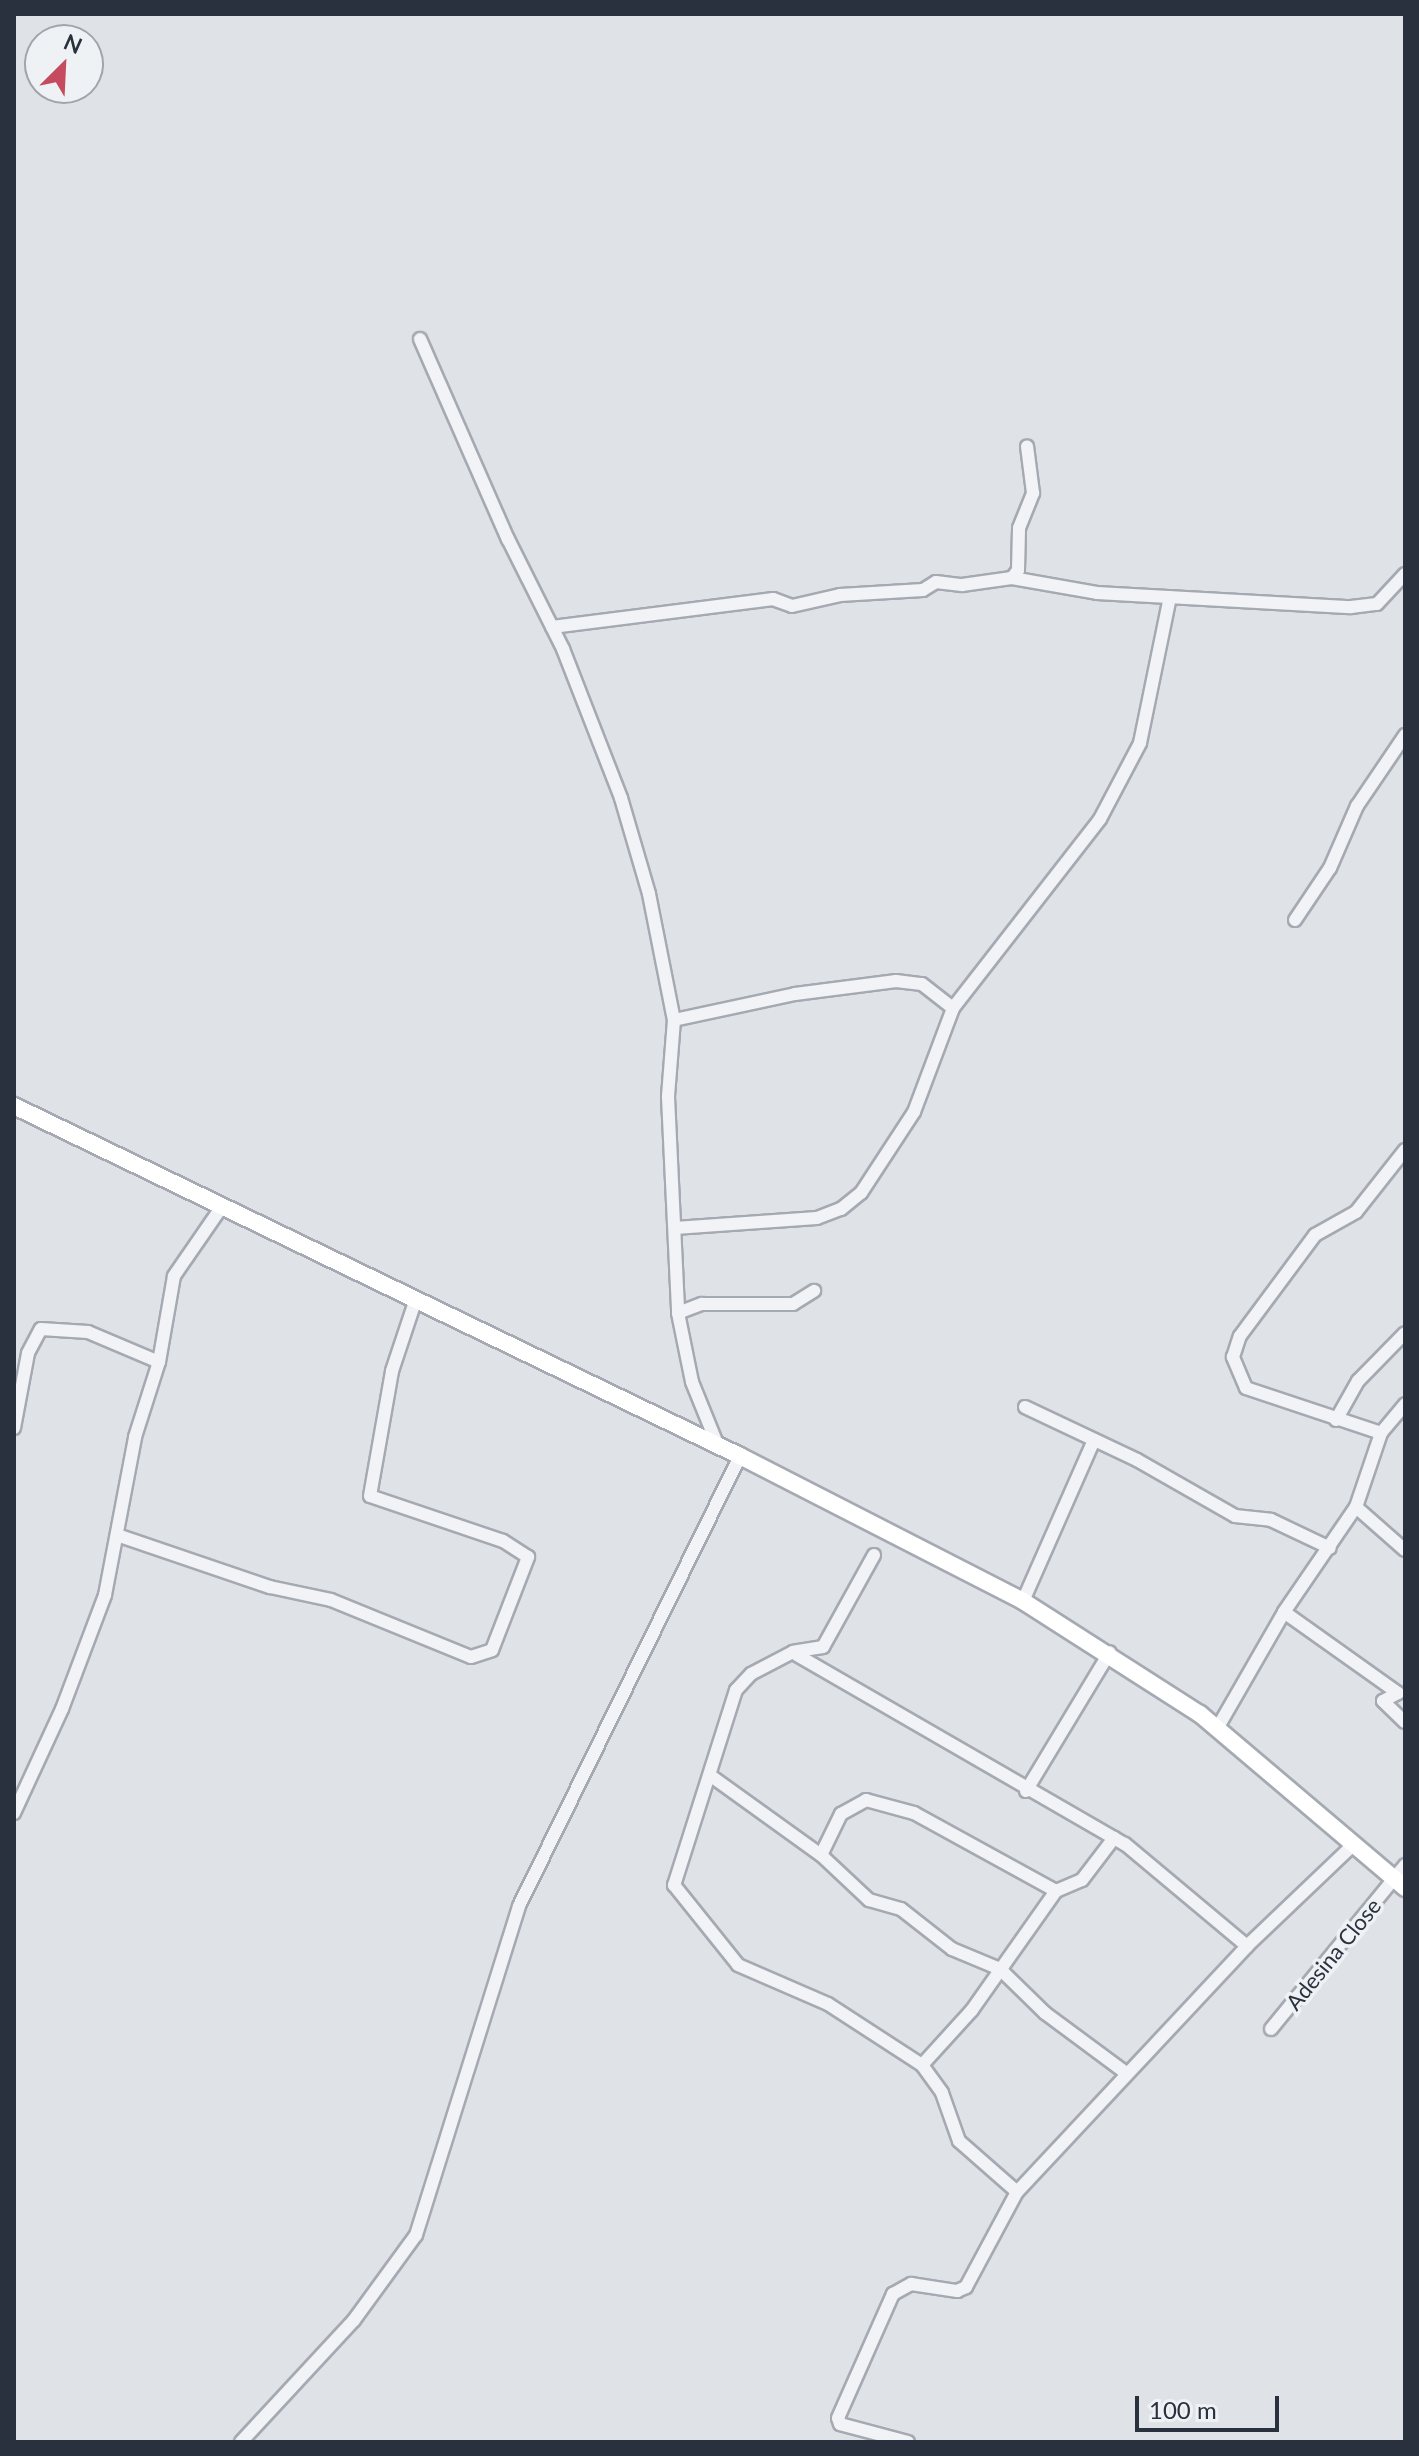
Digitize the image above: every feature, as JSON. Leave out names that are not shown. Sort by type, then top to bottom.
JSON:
[{"type":"main road","points":[[14,1106],[740,1456],[1023,1601],[1110,1652],[1218,1727],[1400,1883]]},
{"type":"street","points":[[420,339],[476,470],[552,627],[621,798],[649,894],[674,1020],[668,1097],[678,1313],[692,1382],[718,1446]]},
{"type":"street","points":[[1012,578],[1018,570],[1019,528],[1033,493],[1027,446]]},
{"type":"street","points":[[552,627],[773,599],[792,606],[840,595],[923,590],[936,582],[962,585],[1012,578],[1097,593],[1351,607],[1377,604],[1405,574]]},
{"type":"street","points":[[675,1228],[817,1218],[841,1209],[861,1193],[914,1112],[953,1008],[1100,819],[1133,756],[1170,597]]},
{"type":"street","points":[[1295,920],[1330,868],[1357,806],[1405,735]]},
{"type":"street","points":[[674,1020],[795,994],[896,981],[922,984],[953,1008]]},
{"type":"street","points":[[1381,1433],[1246,1388],[1235,1367],[1234,1347],[1315,1235],[1356,1212],[1405,1150]]},
{"type":"street","points":[[14,1813],[62,1709],[105,1595],[135,1437],[159,1362],[174,1276],[223,1205]]},
{"type":"street","points":[[678,1313],[702,1304],[793,1304],[814,1291]]},
{"type":"street","points":[[117,1535],[270,1587],[331,1600],[471,1657],[492,1650],[528,1557],[503,1541],[370,1496],[392,1371],[416,1299]]},
{"type":"street","points":[[14,1428],[28,1353],[41,1329],[88,1332],[159,1362]]},
{"type":"street","points":[[1336,1420],[1358,1381],[1405,1333]]},
{"type":"street","points":[[1218,1727],[1284,1612],[1356,1507],[1381,1433],[1405,1404]]},
{"type":"street","points":[[1025,1407],[1094,1440],[1235,1516],[1271,1520],[1330,1548]]},
{"type":"street","points":[[1023,1601],[1094,1440]]},
{"type":"street","points":[[241,2442],[354,2320],[416,2235],[519,1906],[740,1456]]},
{"type":"street","points":[[1356,1507],[1405,1550]]},
{"type":"street","points":[[797,1655],[830,1641],[874,1555]]},
{"type":"street","points":[[1284,1612],[1401,1689],[1383,1701],[1405,1722]]},
{"type":"street","points":[[1017,2192],[959,2141],[942,2093],[922,2065],[828,2004],[738,1965],[677,1894],[675,1876],[742,1680],[793,1652],[942,1734],[1026,1791],[1114,1838],[1247,1946]]},
{"type":"street","points":[[1026,1791],[1110,1652]]},
{"type":"street","points":[[711,1776],[821,1855],[869,1900],[901,1909],[952,1949],[1000,1969],[1045,2013],[1126,2073]]},
{"type":"street","points":[[821,1855],[841,1814],[852,1803],[885,1801],[1056,1891]]},
{"type":"street","points":[[922,2065],[1000,1969],[1056,1891],[1082,1880],[1114,1838]]},
{"type":"street","points":[[908,2442],[840,2424],[839,2407],[893,2294],[911,2284],[957,2291],[966,2287],[1017,2192],[1247,1946],[1353,1845]]},
{"type":"street","name":"Adesina Close","points":[[1271,2029],[1400,1883],[1405,1865]]}]
